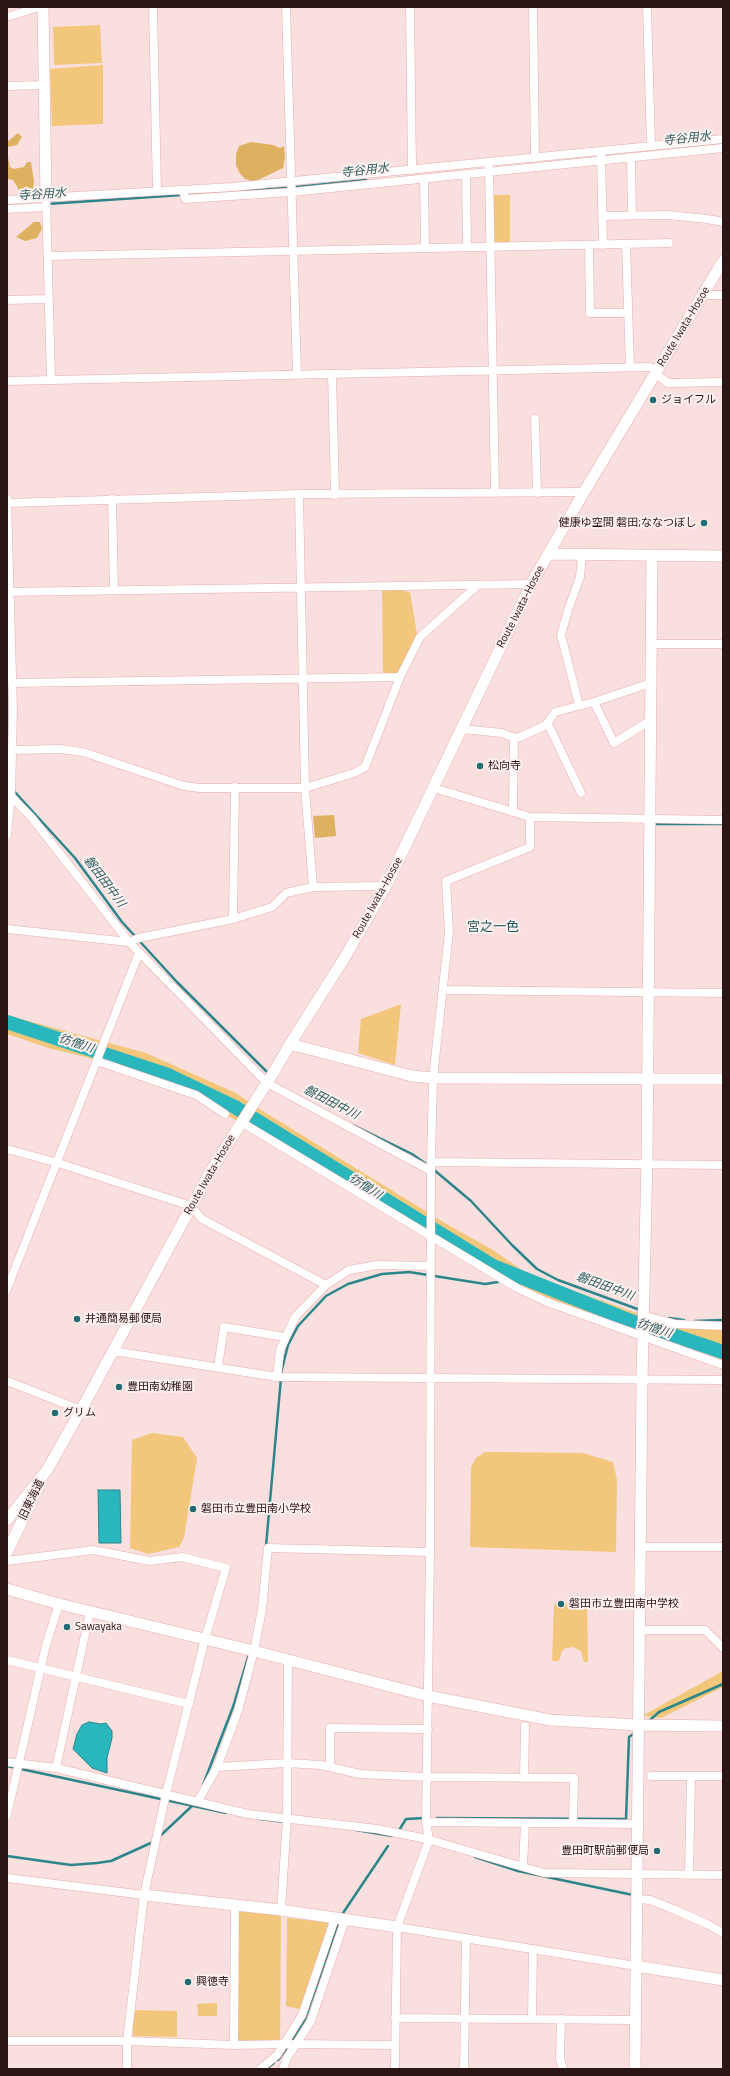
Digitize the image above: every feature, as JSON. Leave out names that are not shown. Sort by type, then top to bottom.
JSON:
[{"type":"street","points":[[7,18],[39,7]]},
{"type":"street","points":[[43,7],[48,299],[52,380]]},
{"type":"street","points":[[153,7],[157,191]]},
{"type":"street","points":[[286,7],[297,374]]},
{"type":"street","points":[[410,7],[412,170]]},
{"type":"street","points":[[533,7],[535,158]]},
{"type":"street","points":[[647,7],[651,146]]},
{"type":"street","points":[[7,86],[45,85]]},
{"type":"street","points":[[183,190],[185,199],[292,192],[466,175],[601,156],[651,146],[723,139]]},
{"type":"street","points":[[7,209],[46,202],[157,191],[291,182],[488,162],[535,158],[601,156],[631,158],[723,148]]},
{"type":"street","points":[[601,156],[603,244]]},
{"type":"street","points":[[631,158],[632,215]]},
{"type":"street","points":[[488,162],[495,493]]},
{"type":"street","points":[[466,175],[467,247]]},
{"type":"street","points":[[424,179],[425,248]]},
{"type":"street","points":[[7,200],[46,202]]},
{"type":"street","points":[[602,216],[668,215],[723,222]]},
{"type":"street","points":[[48,256],[669,243]]},
{"type":"street","points":[[626,244],[630,367]]},
{"type":"street","points":[[589,245],[590,313],[628,313]]},
{"type":"street","name":"Route Iwata-Hosoe","points":[[7,1520],[47,1470],[171,1246],[190,1206],[345,957],[386,886],[531,584],[584,492],[723,261]]},
{"type":"street","points":[[703,295],[723,295]]},
{"type":"street","points":[[7,300],[48,299]]},
{"type":"street","points":[[7,381],[650,367],[668,383],[723,382]]},
{"type":"street","points":[[332,374],[335,495]]},
{"type":"street","points":[[534,419],[537,493]]},
{"type":"street","points":[[7,503],[299,495],[584,492]]},
{"type":"street","points":[[299,495],[305,788],[313,887]]},
{"type":"street","points":[[7,498],[8,592],[13,750],[7,835]]},
{"type":"street","points":[[112,499],[114,590]]},
{"type":"street","points":[[548,554],[723,556]]},
{"type":"street","points":[[579,705],[561,635],[580,577],[582,554]]},
{"type":"street","points":[[635,2069],[638,1899],[642,1380],[645,1316],[651,819],[652,555]]},
{"type":"street","points":[[8,592],[531,584]]},
{"type":"street","points":[[13,750],[60,749],[83,752],[184,786],[200,788],[305,788],[354,773],[365,767],[400,677],[420,637],[478,585]]},
{"type":"street","points":[[652,644],[723,644]]},
{"type":"street","points":[[12,683],[400,677]]},
{"type":"street","points":[[462,729],[502,733],[514,738],[520,737],[548,724],[555,712],[594,702],[651,683]]},
{"type":"street","points":[[594,702],[614,743],[651,720]]},
{"type":"street","points":[[548,724],[581,793]]},
{"type":"street","points":[[513,812],[514,738]]},
{"type":"street","points":[[233,919],[235,787]]},
{"type":"street","points":[[434,788],[530,817],[723,820]]},
{"type":"street","points":[[9,794],[32,818],[129,942],[267,1083],[431,1167],[647,1164],[723,1165]]},
{"type":"street","points":[[395,2069],[397,1927],[430,1840],[426,1822],[430,1552],[429,1379],[431,1167],[433,1078],[449,932],[446,881],[530,846],[530,817]]},
{"type":"street","points":[[7,929],[129,942],[139,938],[233,919],[272,907],[286,893],[313,887],[386,886]]},
{"type":"street","points":[[7,1289],[58,1163],[139,953]]},
{"type":"street","points":[[443,990],[723,993]]},
{"type":"street","points":[[290,1044],[412,1076],[433,1078],[723,1080]]},
{"type":"street","points":[[98,1061],[196,1095],[225,1114]]},
{"type":"street","points":[[241,1122],[517,1288],[547,1302],[723,1365]]},
{"type":"street","points":[[7,1149],[58,1163],[190,1206],[202,1220],[326,1285]]},
{"type":"street","points":[[277,1377],[280,1350],[295,1317],[326,1285],[349,1270],[377,1265],[430,1266]]},
{"type":"street","points":[[645,1316],[676,1324],[723,1326]]},
{"type":"street","points":[[218,1367],[224,1327],[285,1337]]},
{"type":"street","points":[[113,1351],[277,1377],[723,1380]]},
{"type":"street","points":[[7,1380],[81,1410]]},
{"type":"street","name":"旧東海道","points":[[7,1552],[47,1470]]},
{"type":"street","points":[[641,1547],[723,1547]]},
{"type":"street","points":[[198,1802],[217,1767],[238,1711],[254,1651],[262,1609],[268,1548],[430,1552]]},
{"type":"street","points":[[7,1561],[93,1550],[150,1561],[182,1557],[226,1568],[205,1640],[166,1794],[144,1895],[126,2041],[127,2069]]},
{"type":"street","points":[[7,1589],[90,1612],[254,1651],[428,1696],[550,1720],[639,1725],[723,1726]]},
{"type":"street","points":[[7,1815],[41,1668],[59,1604]]},
{"type":"street","points":[[56,1768],[90,1612]]},
{"type":"street","points":[[640,1630],[705,1630],[723,1648]]},
{"type":"street","points":[[7,1660],[189,1704]]},
{"type":"street","points":[[281,1910],[287,1818],[288,1660]]},
{"type":"street","points":[[524,1778],[525,1726]]},
{"type":"street","points":[[330,1768],[330,1728],[428,1729]]},
{"type":"street","points":[[7,1762],[56,1768],[248,1814],[377,1829],[430,1840],[544,1873],[723,1875]]},
{"type":"street","points":[[217,1767],[287,1763],[330,1768],[360,1774],[427,1778],[574,1778],[573,1823]]},
{"type":"street","points":[[651,1776],[723,1776]]},
{"type":"street","points":[[690,1875],[691,1776]]},
{"type":"street","points":[[426,1822],[638,1824]]},
{"type":"street","points":[[523,1867],[525,1823]]},
{"type":"street","points":[[7,1878],[281,1910],[397,1927],[723,1980]]},
{"type":"street","points":[[638,1899],[650,1900],[673,1909],[723,1933]]},
{"type":"street","points":[[234,2045],[235,1905]]},
{"type":"street","points":[[260,2069],[277,2055],[302,2015],[340,1919]]},
{"type":"street","points":[[283,2069],[287,2058],[311,2021],[340,1919]]},
{"type":"street","points":[[464,2069],[466,1938]]},
{"type":"street","points":[[532,2019],[533,1950]]},
{"type":"street","points":[[395,2018],[635,2020]]},
{"type":"street","points":[[561,2020],[560,2059],[563,2069]]},
{"type":"street","points":[[7,2041],[126,2041],[234,2045],[395,2045]]},
{"type":"shaded area","points":[[100,25],[102,63],[54,65],[53,27]]},
{"type":"shaded area","points":[[103,65],[103,124],[52,126],[50,69]]},
{"type":"shaded area","points":[[18,133],[22,137],[17,145],[7,147],[7,142]]},
{"type":"shaded area","points":[[251,142],[273,145],[280,148],[284,146],[285,157],[283,168],[254,182],[245,179],[239,172],[236,165],[236,154],[239,146]]},
{"type":"shaded area","points":[[7,152],[10,167],[14,169],[24,167],[27,162],[31,162],[34,181],[33,191],[27,194],[21,193],[13,180],[7,179]]},
{"type":"shaded area","points":[[492,195],[510,195],[510,246],[492,246]]},
{"type":"shaded area","points":[[34,222],[40,222],[42,229],[37,238],[25,241],[16,237]]},
{"type":"shaded area","points":[[382,587],[410,592],[418,640],[400,677],[383,677]]},
{"type":"shaded area","points":[[334,815],[336,836],[315,838],[313,816]]},
{"type":"shaded area","points":[[401,1004],[395,1065],[358,1053],[361,1019]]},
{"type":"shaded area","points":[[7,1015],[146,1053],[236,1093],[261,1110],[445,1223],[493,1250],[529,1275],[645,1316],[723,1327],[723,1360],[600,1316],[540,1299],[222,1112],[196,1095],[86,1057],[52,1049],[7,1034]]},
{"type":"shaded area","points":[[152,1433],[183,1437],[197,1458],[184,1538],[179,1547],[148,1554],[130,1548],[132,1440]]},
{"type":"shaded area","points":[[485,1452],[583,1453],[613,1462],[617,1480],[616,1552],[470,1547],[471,1467],[476,1458]]},
{"type":"shaded area","points":[[587,1603],[588,1662],[584,1662],[581,1651],[573,1647],[565,1648],[562,1651],[559,1661],[552,1661],[554,1604]]},
{"type":"shaded area","points":[[723,1671],[723,1687],[661,1718],[642,1716]]},
{"type":"shaded area","points":[[235,1911],[281,1915],[280,2045],[234,2045]]},
{"type":"shaded area","points":[[287,1918],[333,1923],[304,2010],[286,2006]]},
{"type":"shaded area","points":[[217,2003],[217,2016],[198,2016],[197,2004]]},
{"type":"shaded area","points":[[133,2010],[177,2011],[177,2037],[133,2036]]},
{"type":"water","points":[[98,1490],[120,1490],[121,1543],[99,1543]]},
{"type":"water","points":[[89,1722],[101,1724],[106,1723],[112,1731],[112,1738],[107,1758],[107,1773],[92,1768],[73,1749],[77,1734],[82,1725]]},
{"type":"waterway","name":"寺谷用水","points":[[47,204],[286,188],[366,180]]},
{"type":"waterway","name":"磐田田中川","points":[[13,790],[75,858],[122,922],[177,982],[269,1074]]},
{"type":"waterway","name":"磐田田中川","points":[[655,824],[723,824]]},
{"type":"waterway","name":"彷僧川","points":[[7,1022],[168,1075],[235,1107],[493,1266],[631,1321],[723,1352]]},
{"type":"waterway","name":"磐田田中川","points":[[353,1125],[412,1154],[429,1166]]},
{"type":"waterway","name":"磐田田中川","points":[[433,1169],[471,1201],[512,1245],[537,1269],[558,1280],[640,1310]]},
{"type":"waterway","points":[[281,1373],[288,1345],[298,1326],[326,1296],[348,1284],[382,1274],[409,1272],[485,1284],[498,1282],[511,1272]]},
{"type":"waterway","name":"磐田田中川","points":[[669,1318],[684,1320]]},
{"type":"waterway","name":"磐田田中川","points":[[695,1321],[723,1320]]},
{"type":"waterway","points":[[266,1546],[281,1378]]},
{"type":"waterway","points":[[203,1785],[233,1707],[249,1654]]},
{"type":"waterway","points":[[649,1721],[659,1712],[723,1684]]},
{"type":"waterway","points":[[437,1818],[626,1819],[629,1737],[636,1732]]},
{"type":"waterway","points":[[7,1766],[226,1813]]},
{"type":"waterway","points":[[160,1836],[192,1806],[194,1802]]},
{"type":"waterway","points":[[398,1832],[406,1819],[424,1818]]},
{"type":"waterway","points":[[260,1819],[285,1822]]},
{"type":"waterway","points":[[356,1830],[392,1836]]},
{"type":"waterway","points":[[7,1856],[71,1865],[97,1863],[111,1861],[153,1842]]},
{"type":"waterway","points":[[341,1916],[388,1846]]},
{"type":"waterway","points":[[475,1857],[518,1871],[633,1895]]},
{"type":"waterway","points":[[278,2060],[295,2037],[305,2019],[339,1921]]},
{"type":"waterway","points":[[266,2069],[274,2063]]},
{"type":"place","name":"ジョイフル","points":[[653,400]]},
{"type":"place","name":"健康ゆ空間 磐田;ななつぼし","points":[[704,523]]},
{"type":"place","name":"松向寺","points":[[480,766]]},
{"type":"place","name":"井通簡易郵便局","points":[[77,1319]]},
{"type":"place","name":"豊田南幼稚園","points":[[119,1387]]},
{"type":"place","name":"グリム","points":[[55,1413]]},
{"type":"place","name":"磐田市立豊田南小学校","points":[[193,1509]]},
{"type":"place","name":"磐田市立豊田南中学校","points":[[561,1604]]},
{"type":"place","name":"Sawayaka","points":[[67,1627]]},
{"type":"place","name":"豊田町駅前郵便局","points":[[657,1851]]},
{"type":"place","name":"興徳寺","points":[[188,1982]]},
{"type":"district","name":"宮之一色","points":[[493,928]]}]
